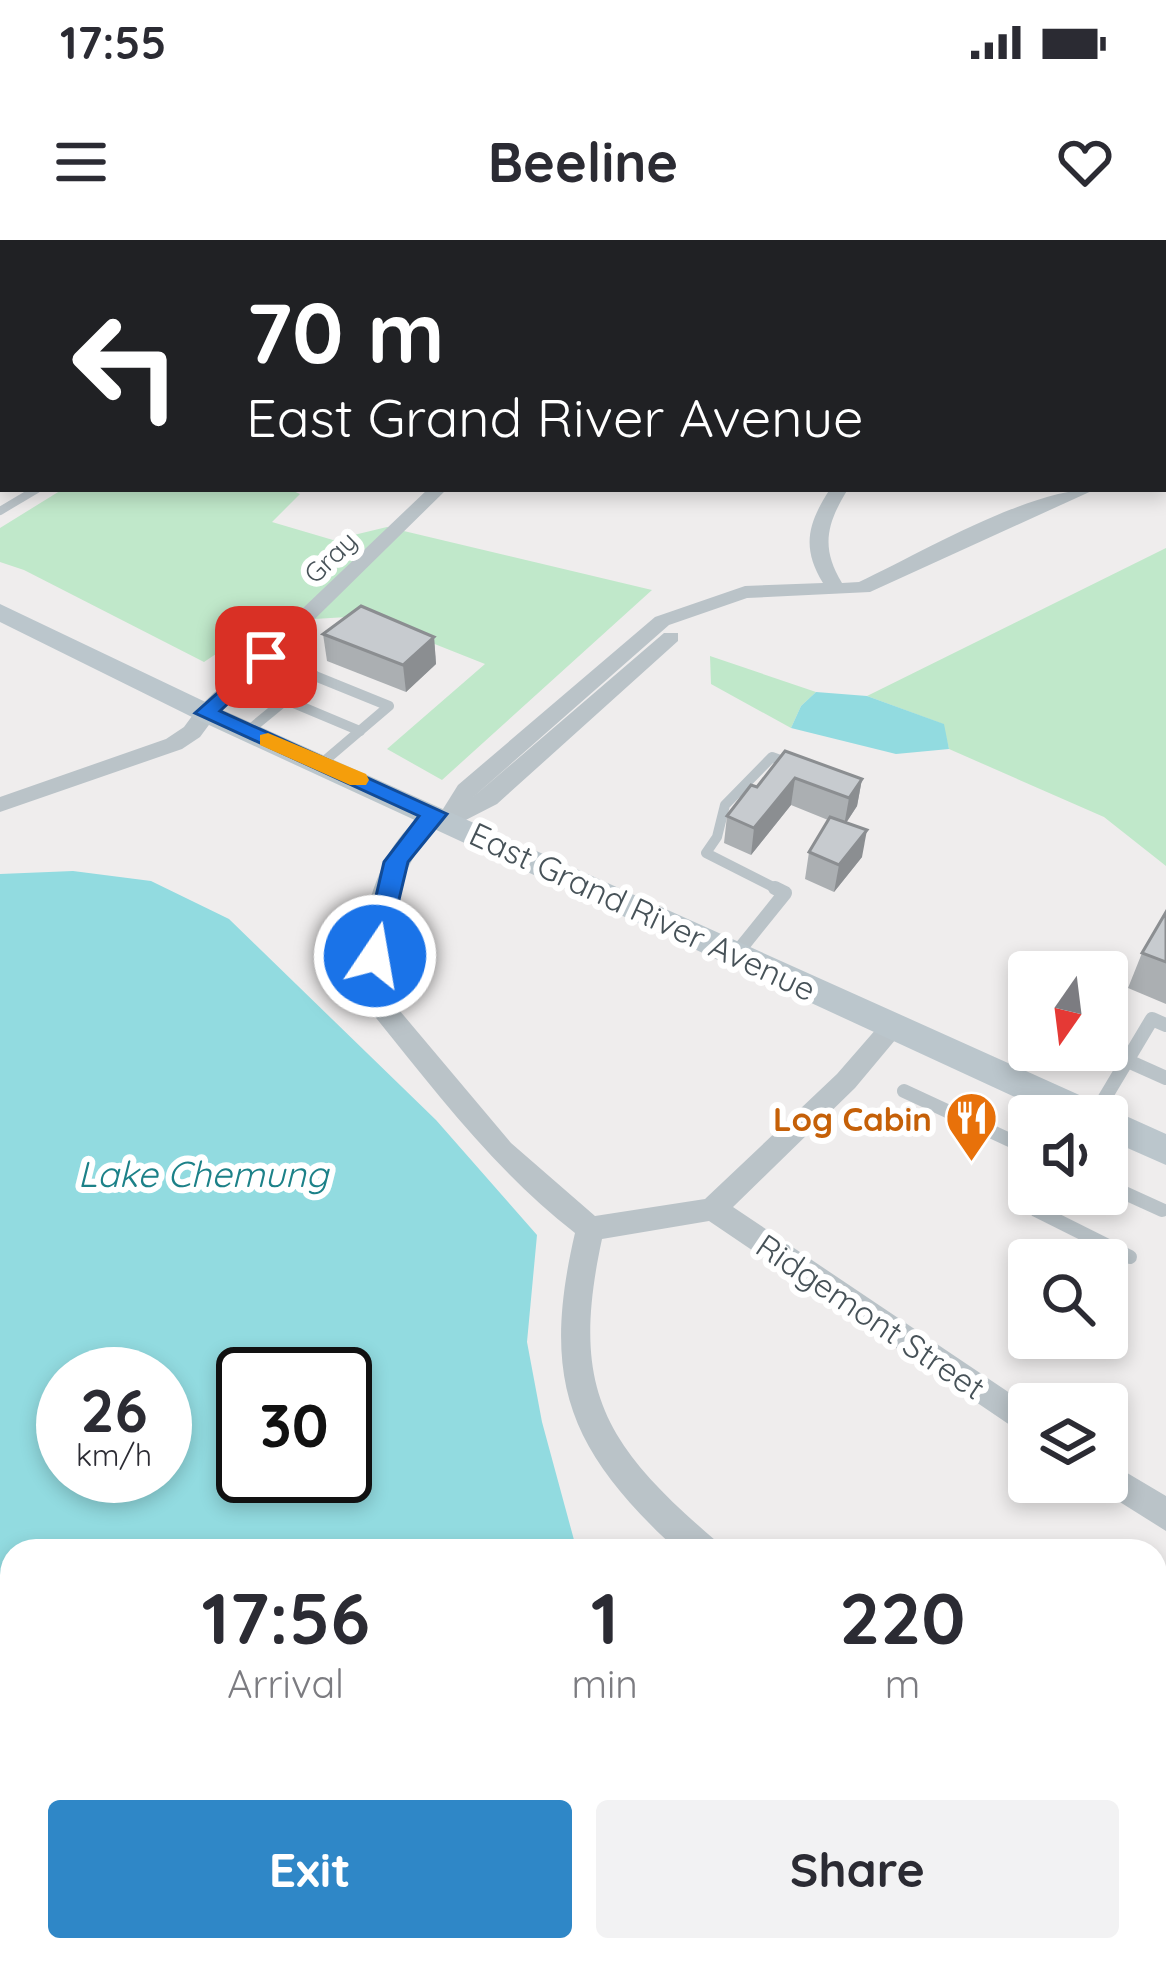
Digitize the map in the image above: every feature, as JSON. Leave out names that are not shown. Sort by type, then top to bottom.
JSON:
[{"type":"main road","name":"East Grand River Avenue","points":[[0,612],[206,713],[1045,1095]]},
{"type":"main road","points":[[1128,1133],[1166,1150]]},
{"type":"street","name":"Gray","points":[[0,805],[174,744],[192,732],[206,713],[436,492]]},
{"type":"street","points":[[837,492],[814,534],[819,563],[837,591]]},
{"type":"street","points":[[442,817],[503,756],[662,621],[704,611],[827,601],[837,591],[863,588],[1017,515],[1079,492]]},
{"type":"street","points":[[704,611],[489,799],[442,817],[412,837],[396,862],[375,956],[371,985],[376,1001],[500,1150],[538,1189],[590,1229],[713,1209],[846,1081],[893,1027]]},
{"type":"street","points":[[608,663],[630,673]]},
{"type":"street","points":[[503,756],[527,766]]},
{"type":"street","name":"Ridgemont Street","points":[[713,1209],[1008,1410]]},
{"type":"street","points":[[590,1229],[574,1325],[580,1389],[634,1486],[691,1539]]},
{"type":"street","points":[[1128,1491],[1166,1515]]},
{"type":"lane","points":[[0,511],[32,492]]},
{"type":"lane","points":[[266,657],[388,706],[322,764]]},
{"type":"lane","points":[[248,731],[315,676]]},
{"type":"lane","points":[[286,700],[360,730]]},
{"type":"lane","points":[[736,955],[785,893],[706,853],[725,806],[772,757],[813,771]]},
{"type":"lane","points":[[1166,1025],[1152,1019],[1128,1061],[1166,1078]]},
{"type":"lane","points":[[904,1091],[1008,1139]]},
{"type":"lane","points":[[1128,1195],[1162,1210]]},
{"type":"lane","points":[[1046,1215],[1130,1257]]},
{"type":"green space","points":[[58,492],[296,492],[300,494],[272,522],[333,540],[387,527],[652,590],[442,780],[387,749],[485,664],[364,616],[264,622],[204,662],[0,562],[0,528]]},
{"type":"green space","points":[[1166,548],[1166,866],[1104,817],[949,749],[943,724],[867,696]]},
{"type":"green space","points":[[710,656],[816,692],[801,706],[791,728],[711,684]]},
{"type":"water","points":[[816,692],[867,696],[944,724],[949,749],[896,754],[791,728],[801,706]]},
{"type":"water","name":"Lake Chemung","points":[[73,871],[151,881],[229,919],[436,1120],[537,1235],[527,1342],[542,1422],[574,1539],[0,1539],[0,874]]},
{"type":"building","points":[[361,606],[434,637],[403,665],[323,634]]},
{"type":"building","points":[[785,751],[862,779],[849,798],[795,778],[754,828],[727,816],[751,785],[757,787]]},
{"type":"building","points":[[830,817],[867,830],[839,865],[809,852]]},
{"type":"building","points":[[1166,912],[1166,962],[1142,953]]},
{"type":"slow traffic","points":[[268,740],[358,780]]},
{"type":"place","name":"Log Cabin","points":[[971,1164]]},
{"type":"route","points":[[266,657],[206,713],[435,814],[396,862],[375,956]]}]
